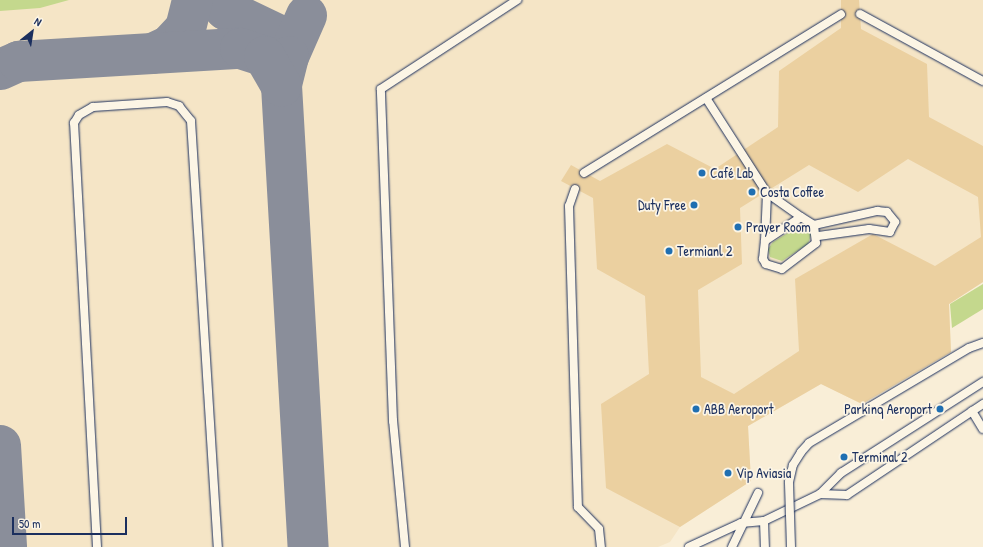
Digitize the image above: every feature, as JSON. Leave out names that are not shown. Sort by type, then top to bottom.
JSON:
[{"type":"lane","points":[[405,547],[393,421],[381,89],[517,0]]},
{"type":"lane","points":[[584,173],[841,14]]},
{"type":"lane","points":[[860,14],[983,81]]},
{"type":"lane","points":[[706,98],[767,193],[814,225],[818,236],[811,249],[782,269],[770,267],[762,259],[765,241],[767,193]]},
{"type":"lane","points":[[97,547],[74,123],[79,115],[93,107],[167,102],[179,106],[192,122],[218,547]]},
{"type":"lane","points":[[575,189],[569,206],[578,507],[599,529],[601,547]]},
{"type":"lane","points":[[814,225],[877,211],[887,212],[895,222],[890,232],[869,229],[818,236]]},
{"type":"lane","points":[[765,241],[801,217]]},
{"type":"lane","points":[[791,547],[789,482],[793,465],[801,452],[823,435],[983,343]]},
{"type":"lane","points":[[689,547],[742,523],[764,521],[820,494],[841,473],[983,382]]},
{"type":"lane","points":[[820,494],[847,495],[983,404]]},
{"type":"lane","points":[[972,411],[983,429]]},
{"type":"lane","points":[[732,547],[742,523],[758,493]]},
{"type":"lane","points":[[764,521],[765,547]]},
{"type":"shaded area","points":[[0,0],[983,0],[983,282],[949,304],[951,352],[862,404],[821,384],[748,426],[751,481],[680,527],[670,542],[658,547],[0,547]]},
{"type":"green space","points":[[0,0],[69,0],[40,8],[0,11]]},
{"type":"green space","points":[[804,226],[811,235],[808,244],[782,261],[770,257],[768,249],[773,242],[796,228]]},
{"type":"green space","points":[[983,284],[983,309],[952,328],[950,304]]},
{"type":"building","name":"Termianl 2","points":[[841,0],[859,0],[861,29],[927,64],[929,117],[983,146],[983,282],[949,304],[951,352],[862,404],[821,384],[748,426],[751,481],[680,527],[606,488],[601,404],[649,374],[645,296],[597,269],[593,198],[561,181],[571,165],[600,181],[667,144],[715,169],[778,127],[779,71],[841,28]],"holes":[[[908,159],[978,197],[981,237],[935,266],[873,234],[795,279],[799,351],[734,394],[701,377],[698,290],[742,264],[740,208],[809,165],[858,192]]]},
{"type":"taxiway","points":[[152,53],[169,45],[185,28],[192,0]]},
{"type":"taxiway","points":[[216,0],[225,9],[279,35]]},
{"type":"taxiway","points":[[306,15],[288,56],[281,85],[308,547]]},
{"type":"taxiway","points":[[0,69],[18,61],[240,48],[264,56],[281,85]]},
{"type":"taxiway","points":[[0,445],[6,547]]},
{"type":"place","name":"Café Lab","points":[[702,173]]},
{"type":"place","name":"Costa Coffee","points":[[752,192]]},
{"type":"place","name":"Duty Free","points":[[694,205]]},
{"type":"place","name":"Prayer Room","points":[[738,227]]},
{"type":"place","name":"Termianl 2","points":[[669,251]]},
{"type":"place","name":"ABB Aeroport","points":[[696,409]]},
{"type":"place","name":"Parkinq Aeroport","points":[[940,409]]},
{"type":"place","name":"Terminal 2","points":[[844,457]]},
{"type":"place","name":"Vip Aviasia","points":[[728,473]]}]
